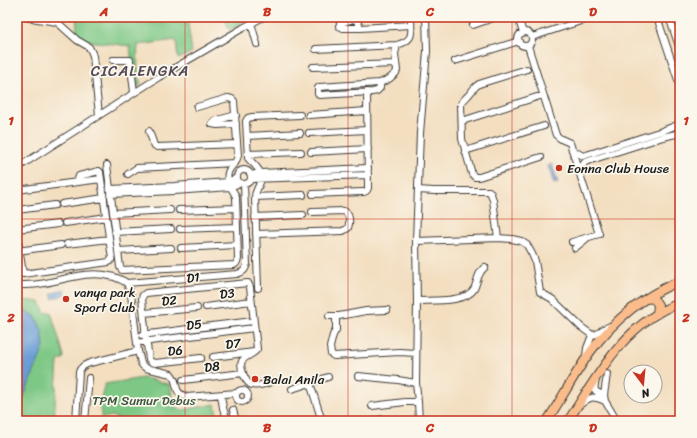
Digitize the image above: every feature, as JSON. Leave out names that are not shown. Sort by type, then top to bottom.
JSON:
[{"type":"main road","points":[[547,421],[586,360],[613,325],[645,299],[665,287],[680,281]]},
{"type":"main road","points":[[645,299],[652,298],[655,300],[658,305],[657,314]]},
{"type":"main road","points":[[568,421],[607,361],[626,339],[640,326],[657,314],[673,305],[680,303]]},
{"type":"street","points":[[26,17],[57,22],[77,40],[89,47],[93,56],[99,115]]},
{"type":"street","points":[[17,168],[134,92],[263,17]]},
{"type":"street","points":[[316,49],[397,45],[404,43],[410,38],[411,17]]},
{"type":"street","points":[[418,421],[416,383],[416,241],[420,133],[427,51],[426,17]]},
{"type":"street","points":[[473,25],[496,17]]},
{"type":"street","points":[[518,17],[524,33]]},
{"type":"street","points":[[532,37],[593,17]]},
{"type":"street","points":[[657,17],[680,86]]},
{"type":"street","points":[[669,17],[680,49]]},
{"type":"street","points":[[251,23],[257,44]]},
{"type":"street","points":[[360,28],[411,25]]},
{"type":"street","points":[[519,41],[519,37],[524,33],[530,34],[532,37]]},
{"type":"street","points":[[664,38],[675,34]]},
{"type":"street","points":[[528,46],[531,44],[532,37]]},
{"type":"street","points":[[519,41],[520,44],[528,46]]},
{"type":"street","points":[[455,61],[519,41]]},
{"type":"street","points":[[380,83],[379,90],[367,92],[318,94],[318,89],[320,87],[380,83],[389,78],[396,73],[397,70],[395,54],[397,45]]},
{"type":"street","points":[[528,46],[556,135],[570,143],[599,234],[573,245]]},
{"type":"street","points":[[113,60],[130,60],[134,92]]},
{"type":"street","points":[[313,67],[396,64]]},
{"type":"street","points":[[527,69],[478,84],[474,87],[471,93],[463,100],[461,104],[462,139],[472,174],[475,177],[479,177],[541,156]]},
{"type":"street","points":[[313,194],[366,192],[368,188],[367,92]]},
{"type":"street","points":[[462,121],[543,95]]},
{"type":"street","points":[[107,165],[120,267],[122,270],[234,266],[238,259],[236,197],[229,184],[228,172],[238,158],[234,101],[230,98],[197,107]]},
{"type":"street","points":[[309,115],[367,111]]},
{"type":"street","points":[[236,115],[212,124],[236,124]]},
{"type":"street","points":[[258,288],[255,192],[261,176],[256,167],[248,158],[246,121],[250,117],[300,115]]},
{"type":"street","points":[[579,171],[584,159],[677,125],[678,134],[584,159]]},
{"type":"street","points":[[465,151],[544,126]]},
{"type":"street","points":[[309,133],[367,130]]},
{"type":"street","points":[[149,131],[154,146],[157,148],[237,144]]},
{"type":"street","points":[[247,136],[300,133]]},
{"type":"street","points":[[311,152],[368,149]]},
{"type":"street","points":[[572,150],[584,159]]},
{"type":"street","points":[[248,154],[301,152]]},
{"type":"street","points":[[128,174],[137,168],[235,163]]},
{"type":"street","points":[[17,234],[20,273],[68,272],[96,274],[117,278],[127,283],[237,274],[246,270],[247,264],[240,182],[237,174],[240,171],[249,171],[251,177],[248,183],[240,182],[229,184],[174,186],[110,192]]},
{"type":"street","points":[[251,177],[368,172]]},
{"type":"street","points":[[17,190],[101,179],[112,259],[110,262],[68,272],[40,284],[17,286]]},
{"type":"street","points":[[418,190],[489,191],[492,194],[498,238]]},
{"type":"street","points":[[255,197],[303,195]]},
{"type":"street","points":[[17,210],[104,198]]},
{"type":"street","points":[[178,210],[236,208]]},
{"type":"street","points":[[113,213],[170,210]]},
{"type":"street","points":[[256,234],[343,231],[348,228],[349,216],[344,211],[312,212]]},
{"type":"street","points":[[255,217],[303,214]]},
{"type":"street","points":[[17,230],[106,217]]},
{"type":"street","points":[[180,229],[236,227]]},
{"type":"street","points":[[115,232],[171,229]]},
{"type":"street","points":[[416,241],[498,238],[512,238],[521,241],[527,245],[535,261],[540,292],[552,299],[581,327],[592,335]]},
{"type":"street","points":[[18,251],[109,239]]},
{"type":"street","points":[[180,248],[237,245]]},
{"type":"street","points":[[118,251],[171,248]]},
{"type":"street","points":[[417,300],[455,299],[464,296],[474,289],[479,274],[485,267]]},
{"type":"street","name":"D1","points":[[144,313],[142,298],[146,293],[246,282],[250,287],[252,301]]},
{"type":"street","points":[[127,283],[131,296],[138,351],[143,366],[171,374],[173,376],[176,389],[181,395],[187,397],[236,393]]},
{"type":"street","points":[[252,301],[257,347],[256,352],[244,359],[241,362],[241,365],[243,373],[248,383],[251,385],[256,386],[271,382]]},
{"type":"street","name":"D3","points":[[206,307],[252,301]]},
{"type":"street","name":"D2","points":[[144,313],[197,308]]},
{"type":"street","points":[[329,316],[387,310]]},
{"type":"street","points":[[144,313],[146,338]]},
{"type":"street","points":[[336,316],[336,330],[333,334],[330,347],[331,354],[334,356],[399,352],[416,353]]},
{"type":"street","name":"D5","points":[[146,338],[203,327],[253,321]]},
{"type":"street","points":[[592,335],[597,334],[613,325]]},
{"type":"street","name":"D5","points":[[136,339],[254,328]]},
{"type":"street","points":[[586,360],[587,348],[592,335]]},
{"type":"street","name":"D6","points":[[146,338],[148,355],[151,362],[155,363],[201,358]]},
{"type":"street","points":[[89,378],[86,421],[76,420],[80,368],[90,363],[138,351]]},
{"type":"street","name":"D7","points":[[213,357],[256,352]]},
{"type":"street","name":"D8","points":[[183,380],[243,373]]},
{"type":"street","points":[[604,398],[607,374]]},
{"type":"street","points":[[598,375],[594,386],[595,390],[604,398],[617,421]]},
{"type":"street","points":[[358,376],[416,383]]},
{"type":"street","points":[[292,389],[328,377]]},
{"type":"street","points":[[310,383],[322,421]]},
{"type":"street","points":[[221,395],[227,421]]},
{"type":"street","points":[[577,406],[592,397],[604,398]]},
{"type":"street","points":[[372,406],[418,402]]},
{"type":"street","points":[[233,410],[236,421]]},
{"type":"street","points":[[375,421],[387,421]]},
{"type":"green space","points":[[77,17],[187,17],[192,52],[178,59],[176,40],[138,45],[137,55],[141,85],[135,88],[130,46],[80,40],[76,38]]},
{"type":"green space","points":[[225,17],[241,17],[243,23],[229,30]]},
{"type":"green space","points":[[17,299],[40,302],[45,313],[51,312],[64,356],[63,359],[58,361],[54,421],[17,421]]},
{"type":"green space","name":"TPM Sumur Debus","points":[[143,378],[169,384],[176,408],[183,410],[215,404],[218,421],[124,421],[112,416],[102,418],[99,404],[105,384]]},
{"type":"water","points":[[552,164],[558,183],[554,184],[548,166]]},
{"type":"water","points":[[64,289],[66,294],[53,299],[51,294]]},
{"type":"water","points":[[17,308],[20,308],[35,316],[42,330],[44,347],[24,396],[19,421],[17,421]]},
{"type":"place","name":"Eonna Club House","points":[[559,168]]},
{"type":"place","name":"vanya park Sport Club","points":[[66,299]]},
{"type":"place","name":"Balai Anila","points":[[255,379]]},
{"type":"district","name":"CICALENGKA","points":[[140,71]]}]
